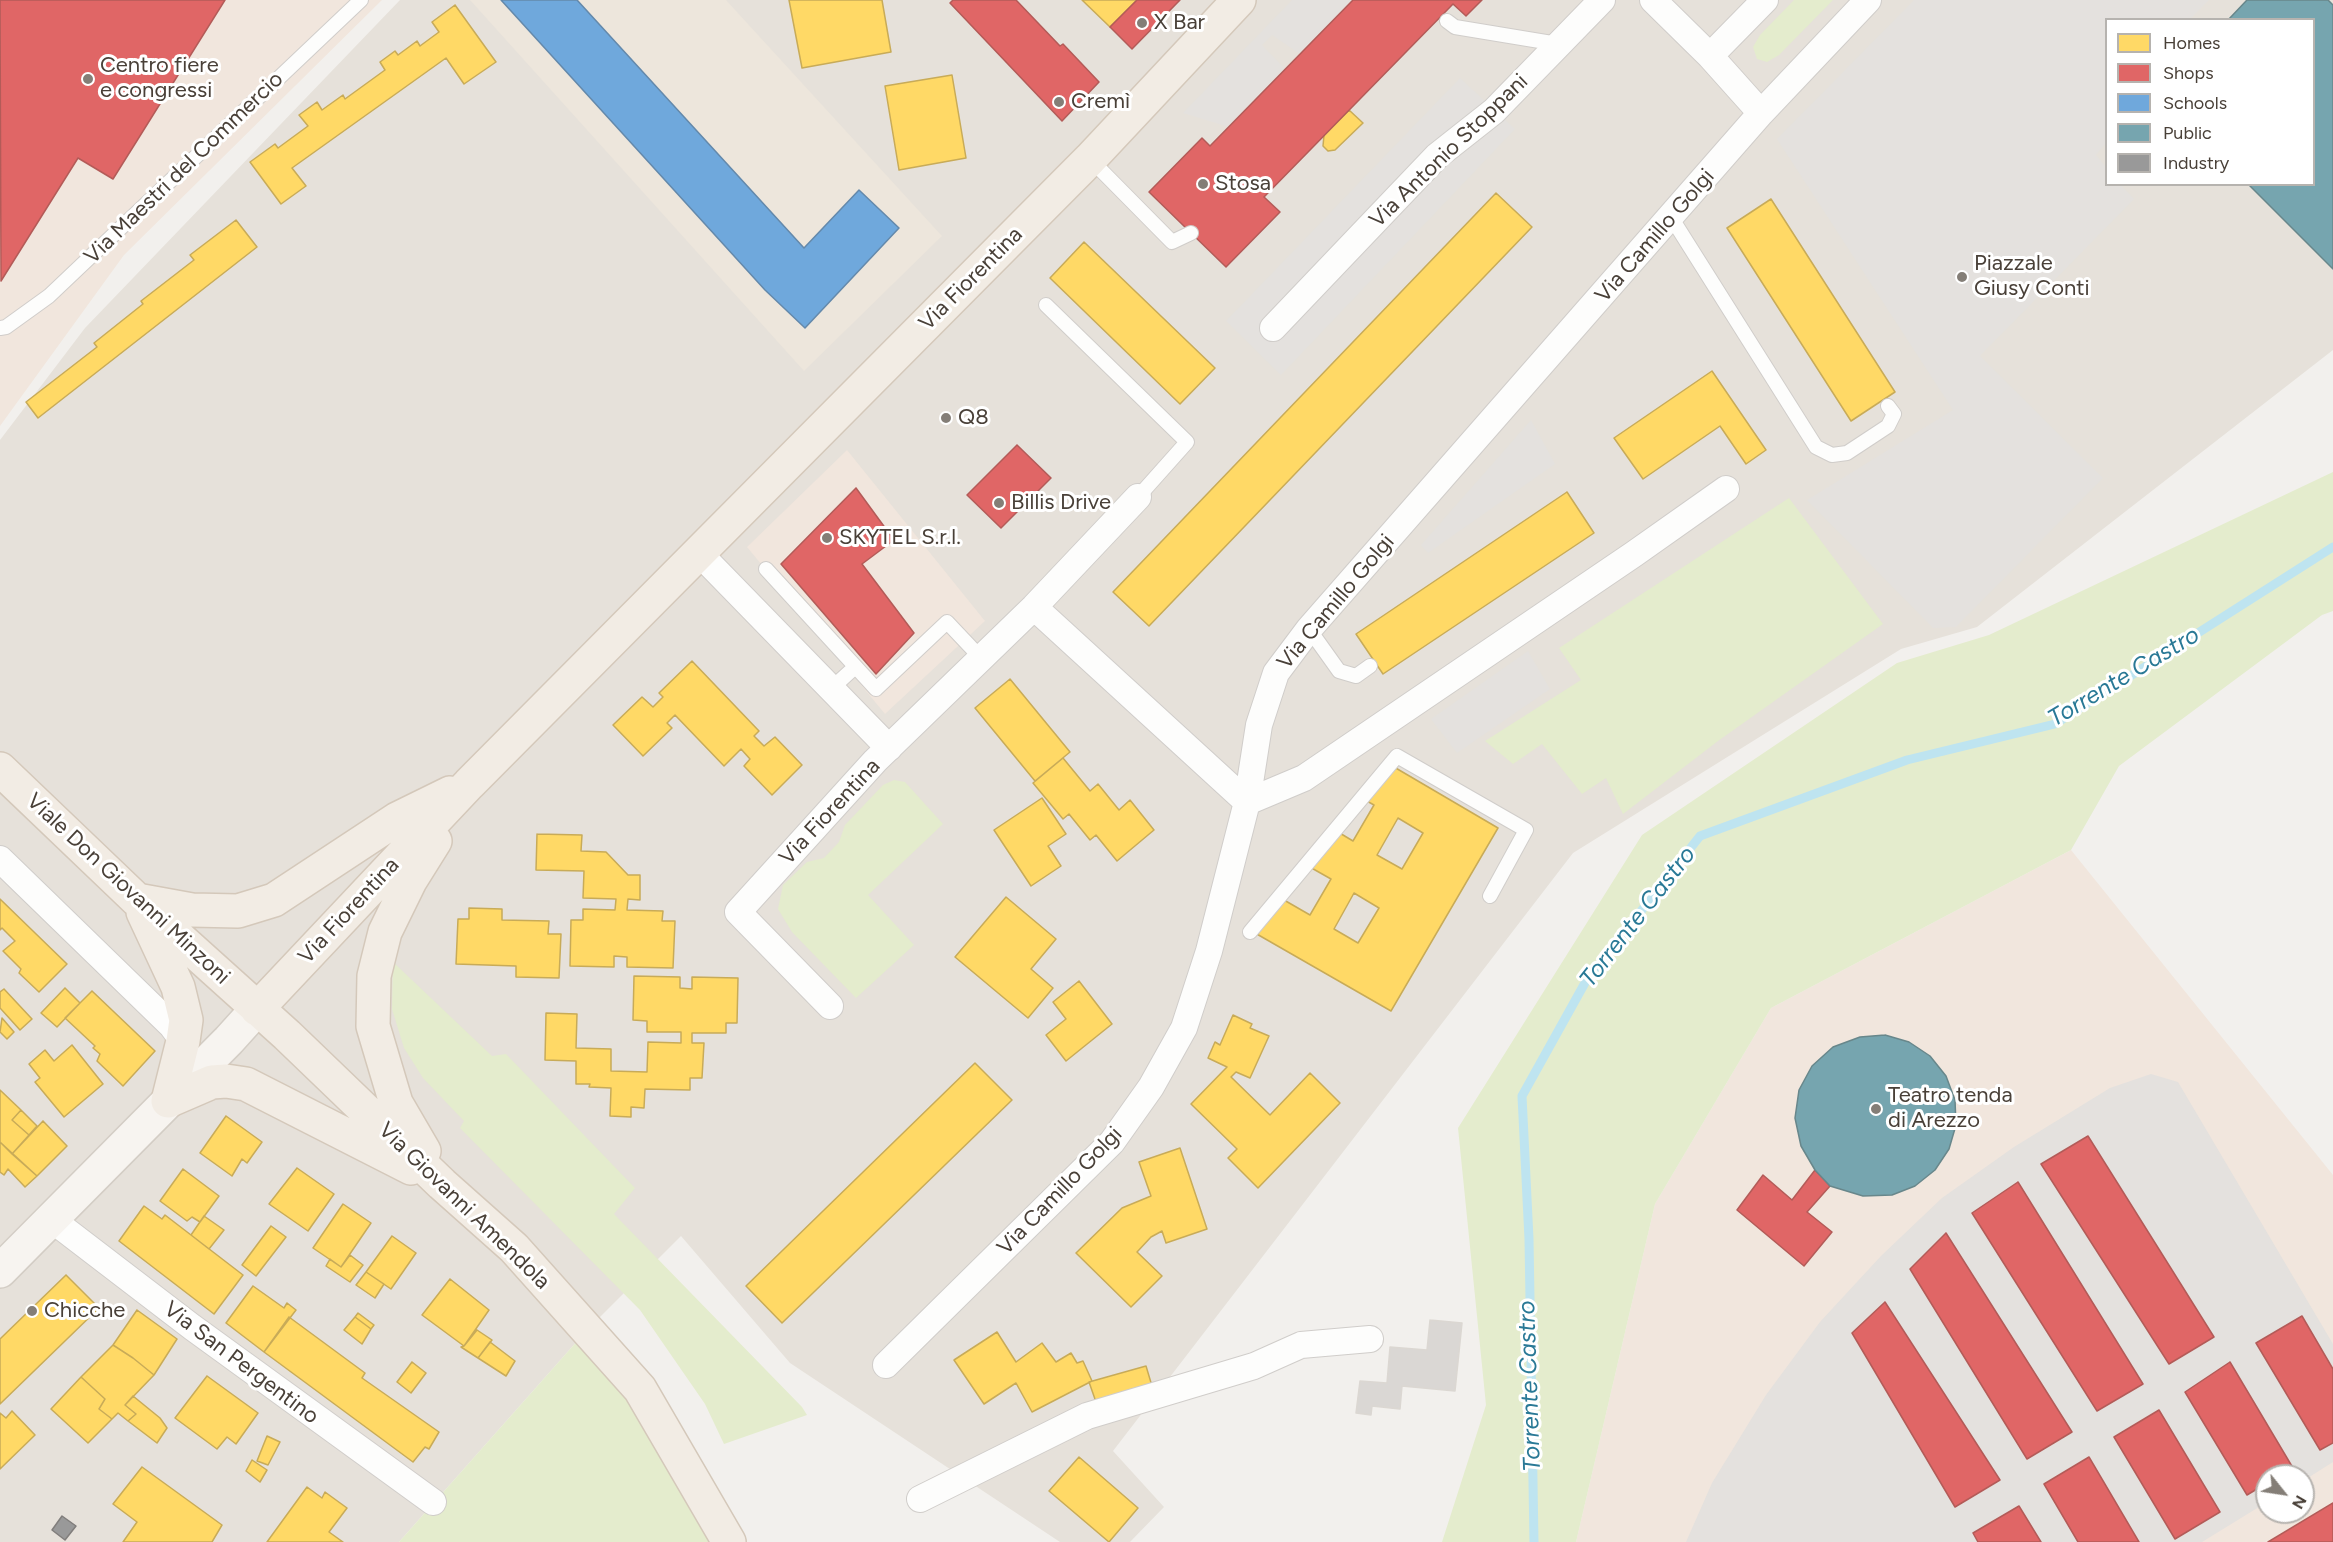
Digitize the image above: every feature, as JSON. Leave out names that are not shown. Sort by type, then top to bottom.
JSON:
[{"type":"main road","name":"Via Fiorentina","points":[[0,1271],[168,1101],[469,784],[1090,159],[1239,0]]},
{"type":"main road","name":"Viale Don Giovanni Minzoni","points":[[0,769],[137,900],[257,1008]]},
{"type":"main road","points":[[137,900],[192,910],[238,911],[274,900],[397,819],[469,784]]},
{"type":"main road","points":[[442,1184],[396,1103],[373,1026],[374,976],[386,932],[405,891],[469,784]]},
{"type":"main road","points":[[137,900],[178,987],[186,1020],[178,1034],[168,1101]]},
{"type":"main road","name":"Via Giovanni Amendola","points":[[257,1008],[442,1184],[514,1248],[640,1389],[729,1542]]},
{"type":"main road","points":[[168,1101],[212,1082],[226,1081],[246,1084],[442,1184]]},
{"type":"street","name":"Via Antonio Stoppani","points":[[1273,328],[1437,156],[1494,111],[1602,0]]},
{"type":"street","points":[[1653,0],[1710,56],[1761,113]]},
{"type":"street","points":[[1710,56],[1765,0]]},
{"type":"street","name":"Via Camillo Golgi","points":[[886,1365],[1112,1142],[1151,1087],[1184,1028],[1209,951],[1247,802],[1259,725],[1276,673],[1309,629],[1761,113],[1868,0]]},
{"type":"street","points":[[1034,607],[1247,802],[1304,778],[1726,489]]},
{"type":"street","name":"Via Fiorentina","points":[[830,1006],[738,912],[889,748],[1034,607],[1138,497]]},
{"type":"street","name":"Via Fiorentina","points":[[699,553],[889,748]]},
{"type":"street","points":[[0,859],[178,1034]]},
{"type":"street","name":"Via San Pergentino","points":[[51,1219],[192,1327],[433,1502]]},
{"type":"street","points":[[920,1499],[1087,1416],[1254,1366],[1302,1345],[1370,1339]]},
{"type":"lane","name":"Via Maestri del Commercio","points":[[0,328],[6,327],[50,296],[361,0]]},
{"type":"lane","points":[[1447,21],[1455,27],[1558,44]]},
{"type":"lane","points":[[1090,159],[1172,242],[1191,232]]},
{"type":"lane","points":[[1671,217],[1816,447],[1832,455],[1847,453],[1888,426],[1894,414],[1888,406]]},
{"type":"lane","points":[[1046,305],[1188,442],[1138,497]]},
{"type":"lane","points":[[766,569],[876,689],[947,622],[981,658]]},
{"type":"lane","points":[[1309,629],[1339,671],[1356,676],[1370,666]]},
{"type":"lane","points":[[831,689],[855,667]]},
{"type":"lane","points":[[1250,932],[1397,756],[1526,830],[1490,896]]},
{"type":"shaded area","points":[[0,0],[382,0],[124,255],[0,426]]},
{"type":"shaded area","points":[[400,0],[2333,0],[2333,350],[1977,627],[1901,649],[1573,853],[1113,1451],[1164,1507],[1130,1542],[1060,1542],[790,1363],[681,1236],[587,1330],[399,1542],[0,1542],[0,440],[85,328]]},
{"type":"shaded area","points":[[470,0],[726,0],[942,236],[804,371]]},
{"type":"shaded area","points":[[1292,0],[1353,0],[1300,54],[1272,35],[1262,45],[1285,69],[1229,127],[1183,113]]},
{"type":"shaded area","name":"Piazzale Giusy Conti","points":[[1914,0],[2209,0],[2191,18],[2105,18],[2105,144],[2096,155],[2105,166],[2105,186],[2122,186],[2134,199],[1980,356],[2103,478],[1956,627],[1933,628],[1807,500],[1953,410],[1777,139]]},
{"type":"shaded area","points":[[1460,78],[1515,129],[1281,375],[1226,321]]},
{"type":"shaded area","points":[[1531,420],[1555,464],[1428,553],[1421,545]]},
{"type":"shaded area","points":[[847,450],[985,621],[885,714],[747,547]]},
{"type":"shaded area","points":[[1528,651],[1550,689],[1457,753],[1431,719]]},
{"type":"shaded area","points":[[2071,850],[2333,1175],[2333,1542],[1576,1542],[1655,1204],[1771,1008]]},
{"type":"shaded area","points":[[2151,1074],[2178,1082],[2333,1344],[2333,1462],[2315,1473],[2315,1464],[2255,1464],[2255,1509],[2202,1542],[1686,1542],[1712,1483],[1766,1395],[1820,1322],[1881,1256],[1942,1198],[2014,1147],[2110,1088]]},
{"type":"green space","points":[[1794,0],[1833,0],[1779,55],[1767,62],[1757,59],[1753,47],[1760,35]]},
{"type":"green space","points":[[2333,472],[2333,611],[2322,615],[2119,766],[2071,850],[1771,1008],[1655,1204],[1576,1542],[1442,1542],[1486,1405],[1458,1128],[1642,835],[1897,663],[1989,635]]},
{"type":"green space","points":[[1789,498],[1883,624],[1718,741],[1623,814],[1606,778],[1582,794],[1542,744],[1513,764],[1485,741],[1581,680],[1559,648]]},
{"type":"green space","points":[[894,780],[905,782],[943,824],[868,895],[914,945],[856,998],[792,932],[778,909],[783,885],[807,862],[824,858],[839,842],[845,825],[883,785]]},
{"type":"green space","points":[[393,962],[492,1056],[506,1054],[635,1188],[614,1214],[802,1407],[807,1415],[724,1444],[705,1404],[640,1310],[460,1128],[464,1121],[423,1078],[404,1048],[392,1009]]},
{"type":"green space","points":[[587,1330],[729,1542],[399,1542]]},
{"type":"building: Homes","points":[[789,0],[882,0],[891,52],[802,68]]},
{"type":"building: Homes","points":[[1082,0],[1137,0],[1110,27]]},
{"type":"building: Homes","points":[[455,5],[496,62],[464,84],[446,58],[292,168],[306,186],[281,204],[250,162],[275,144],[278,148],[308,126],[299,115],[317,102],[322,110],[343,95],[345,99],[385,70],[380,62],[395,51],[398,55],[417,41],[420,46],[439,32],[432,22]]},
{"type":"building: Homes","points":[[952,75],[966,158],[899,170],[885,86]]},
{"type":"building: Homes","points":[[1349,110],[1363,123],[1335,150],[1328,151],[1323,146],[1324,135]]},
{"type":"building: Homes","points":[[1496,193],[1532,227],[1149,626],[1113,592]]},
{"type":"building: Homes","points":[[1771,199],[1895,392],[1851,421],[1727,228]]},
{"type":"building: Homes","points":[[236,220],[257,247],[38,418],[26,402],[97,347],[94,343],[143,304],[141,301],[194,260],[190,255]]},
{"type":"building: Homes","points":[[1084,242],[1215,368],[1180,404],[1050,278]]},
{"type":"building: Homes","points":[[1712,371],[1766,450],[1746,464],[1720,426],[1643,479],[1614,438]]},
{"type":"building: Homes","points":[[1567,492],[1594,533],[1383,674],[1356,634]]},
{"type":"building: Homes","points":[[692,661],[759,731],[754,736],[764,746],[775,737],[802,765],[772,795],[744,766],[750,759],[741,749],[724,766],[675,715],[667,723],[672,728],[643,756],[613,725],[642,697],[653,707],[663,697],[659,693]]},
{"type":"building: Homes","points":[[1010,679],[1070,752],[1035,781],[975,708]]},
{"type":"building: Homes","points":[[1063,758],[1090,791],[1098,784],[1119,810],[1130,800],[1154,830],[1117,861],[1096,835],[1090,840],[1069,814],[1063,819],[1033,783]]},
{"type":"building: Homes","points":[[1394,767],[1498,828],[1391,1011],[1255,933],[1284,900],[1310,915],[1331,879],[1308,866],[1338,832],[1353,841],[1374,805],[1365,800]],"holes":[[[1398,818],[1423,833],[1402,869],[1377,855]],[[1354,893],[1379,908],[1358,943],[1334,929]]]},
{"type":"building: Homes","points":[[1042,798],[1066,834],[1048,846],[1061,866],[1031,886],[994,830]]},
{"type":"building: Homes","points":[[537,834],[582,835],[581,851],[606,852],[628,875],[640,875],[640,900],[628,899],[627,910],[663,911],[662,921],[675,921],[673,968],[627,967],[627,957],[614,956],[614,967],[570,966],[571,920],[583,920],[583,909],[615,910],[616,899],[583,898],[584,871],[536,870]]},
{"type":"building: Homes","points":[[1006,897],[1056,939],[1031,969],[1053,988],[1028,1018],[955,957]]},
{"type":"building: Homes","points":[[0,899],[67,964],[39,992],[19,973],[21,969],[3,951],[15,941],[2,928],[0,930]]},
{"type":"building: Homes","points":[[469,908],[502,909],[502,920],[549,921],[548,934],[561,934],[559,978],[516,977],[516,966],[456,964],[458,919],[469,919]]},
{"type":"building: Homes","points":[[634,976],[680,977],[680,988],[692,989],[692,977],[738,978],[737,1023],[726,1023],[726,1033],[692,1033],[692,1043],[704,1043],[702,1078],[690,1078],[690,1090],[645,1089],[644,1108],[631,1107],[631,1117],[610,1116],[611,1088],[576,1084],[576,1061],[545,1060],[546,1013],[577,1014],[576,1048],[611,1049],[611,1071],[647,1072],[648,1042],[681,1043],[681,1032],[647,1032],[647,1021],[633,1020]]},
{"type":"building: Homes","points":[[1079,981],[1112,1024],[1066,1061],[1046,1035],[1066,1019],[1053,1002]]},
{"type":"building: Homes","points":[[65,988],[80,1003],[57,1027],[41,1013]]},
{"type":"building: Homes","points":[[4,989],[32,1019],[20,1030],[0,1008],[0,992]]},
{"type":"building: Homes","points":[[92,991],[155,1051],[123,1086],[97,1061],[100,1054],[93,1048],[95,1046],[65,1018]]},
{"type":"building: Homes","points":[[1233,1015],[1252,1024],[1250,1028],[1269,1036],[1250,1078],[1236,1072],[1231,1077],[1270,1115],[1310,1073],[1340,1103],[1258,1188],[1228,1158],[1237,1149],[1191,1104],[1227,1067],[1208,1058],[1215,1042],[1220,1045]]},
{"type":"building: Homes","points":[[2,1018],[14,1032],[7,1039],[0,1032]]},
{"type":"building: Homes","points":[[72,1045],[103,1084],[64,1117],[35,1082],[40,1078],[29,1064],[45,1050],[54,1061]]},
{"type":"building: Homes","points":[[975,1063],[1012,1100],[782,1323],[746,1286]]},
{"type":"building: Homes","points":[[0,1090],[21,1110],[12,1120],[29,1135],[12,1154],[0,1142]]},
{"type":"building: Homes","points":[[21,1110],[37,1126],[29,1135],[12,1120]]},
{"type":"building: Homes","points":[[226,1116],[262,1142],[247,1163],[242,1159],[232,1176],[200,1153]]},
{"type":"building: Homes","points":[[43,1121],[67,1146],[37,1176],[12,1154]]},
{"type":"building: Homes","points":[[0,1142],[37,1176],[25,1187],[8,1169],[4,1175],[0,1172]]},
{"type":"building: Homes","points":[[1180,1148],[1207,1229],[1166,1243],[1162,1231],[1151,1237],[1137,1252],[1162,1276],[1131,1307],[1076,1253],[1122,1208],[1151,1196],[1139,1162]]},
{"type":"building: Homes","points":[[297,1168],[334,1194],[308,1231],[269,1204]]},
{"type":"building: Homes","points":[[183,1169],[219,1196],[200,1222],[192,1217],[187,1221],[160,1201]]},
{"type":"building: Homes","points":[[343,1204],[371,1223],[341,1267],[313,1248]]},
{"type":"building: Homes","points":[[144,1206],[162,1219],[165,1215],[243,1275],[214,1314],[119,1241]]},
{"type":"building: Homes","points":[[204,1216],[224,1230],[209,1249],[191,1235]]},
{"type":"building: Homes","points":[[271,1226],[286,1237],[256,1276],[242,1265]]},
{"type":"building: Homes","points":[[392,1236],[416,1253],[391,1289],[366,1272]]},
{"type":"building: Homes","points":[[350,1255],[363,1265],[350,1282],[326,1266],[330,1259],[341,1267]]},
{"type":"building: Homes","points":[[366,1272],[384,1284],[375,1298],[356,1285]]},
{"type":"building: Homes","points":[[66,1275],[99,1308],[0,1404],[0,1339]]},
{"type":"building: Homes","points":[[450,1279],[489,1310],[464,1346],[422,1315]]},
{"type":"building: Homes","points":[[253,1286],[284,1308],[287,1303],[296,1310],[264,1352],[226,1323]]},
{"type":"building: Homes","points":[[137,1310],[177,1339],[154,1375],[113,1345]]},
{"type":"building: Homes","points":[[358,1313],[374,1325],[371,1329],[355,1317]]},
{"type":"building: Homes","points":[[289,1317],[365,1373],[362,1378],[439,1432],[429,1449],[425,1447],[413,1462],[264,1352]]},
{"type":"building: Homes","points":[[355,1317],[371,1329],[362,1344],[344,1330]]},
{"type":"building: Homes","points":[[477,1330],[492,1340],[478,1358],[461,1347]]},
{"type":"building: Homes","points":[[997,1332],[1016,1362],[1042,1343],[1056,1362],[1071,1353],[1077,1363],[1083,1361],[1092,1381],[1032,1412],[1016,1383],[984,1404],[954,1360]]},
{"type":"building: Homes","points":[[490,1342],[515,1361],[506,1376],[478,1358]]},
{"type":"building: Homes","points":[[113,1345],[154,1375],[125,1405],[136,1414],[128,1421],[118,1413],[112,1419],[99,1409],[105,1399],[81,1377]]},
{"type":"building: Homes","points":[[412,1362],[426,1373],[411,1393],[397,1382]]},
{"type":"building: Homes","points":[[1146,1366],[1152,1386],[1096,1402],[1089,1382]]},
{"type":"building: Homes","points":[[207,1376],[258,1413],[236,1444],[227,1437],[217,1449],[175,1418]]},
{"type":"building: Homes","points":[[81,1377],[105,1399],[99,1409],[112,1419],[88,1443],[51,1409]]},
{"type":"building: Homes","points":[[133,1396],[160,1418],[167,1428],[157,1443],[128,1421],[136,1414],[125,1405]]},
{"type":"building: Homes","points":[[12,1411],[35,1435],[0,1469],[0,1413],[6,1418]]},
{"type":"building: Homes","points":[[267,1436],[280,1442],[268,1465],[257,1461]]},
{"type":"building: Homes","points":[[1079,1457],[1138,1508],[1109,1542],[1049,1491]]},
{"type":"building: Homes","points":[[252,1460],[267,1470],[260,1482],[246,1471]]},
{"type":"building: Homes","points":[[142,1467],[222,1525],[212,1542],[123,1542],[137,1522],[113,1504]]},
{"type":"building: Homes","points":[[307,1487],[322,1498],[325,1492],[347,1508],[329,1532],[343,1542],[267,1542]]},
{"type":"building: Shops","name":"Centro fiere e congressi","points":[[0,0],[225,0],[113,179],[78,158],[1,281]]},
{"type":"building: Shops","points":[[953,0],[1016,0],[1099,82],[1062,121],[950,3]]},
{"type":"building: Shops","points":[[1137,0],[1180,0],[1132,49],[1110,27]]},
{"type":"building: Shops","points":[[1353,0],[1482,0],[1466,16],[1453,4],[1264,197],[1280,212],[1226,267],[1149,192],[1202,138],[1210,146]]},
{"type":"building: Shops","points":[[1017,445],[1051,478],[1001,528],[967,495]]},
{"type":"building: Shops","points":[[856,488],[894,540],[862,564],[914,633],[876,674],[781,564]]},
{"type":"building: Shops","points":[[2088,1136],[2214,1337],[2169,1364],[2041,1164]]},
{"type":"building: Shops","points":[[1815,1170],[1830,1186],[1807,1212],[1832,1232],[1804,1266],[1737,1210],[1763,1175],[1792,1200]]},
{"type":"building: Shops","points":[[2018,1182],[2143,1384],[2097,1411],[1972,1213]]},
{"type":"building: Shops","points":[[1946,1233],[2072,1432],[2027,1459],[1910,1269]]},
{"type":"building: Shops","points":[[1885,1302],[2000,1480],[1955,1507],[1852,1333]]},
{"type":"building: Shops","points":[[2302,1316],[2333,1369],[2333,1443],[2320,1450],[2256,1343]]},
{"type":"building: Shops","points":[[2230,1362],[2291,1464],[2255,1464],[2255,1490],[2247,1495],[2185,1392]]},
{"type":"building: Shops","points":[[2159,1410],[2220,1512],[2175,1539],[2114,1437]]},
{"type":"building: Shops","points":[[2089,1457],[2139,1542],[2078,1542],[2044,1484]]},
{"type":"building: Shops","points":[[2333,1503],[2333,1542],[2268,1542],[2298,1524],[2315,1524],[2315,1514]]},
{"type":"building: Shops","points":[[2019,1506],[2041,1542],[1978,1542],[1973,1533]]},
{"type":"building: Schools","points":[[501,0],[577,0],[804,248],[859,190],[899,228],[805,328],[765,290]]},
{"type":"building: Public","points":[[2247,0],[2328,0],[2333,5],[2333,269],[2250,186],[2315,186],[2315,18],[2230,18]]},
{"type":"building: Public","name":"Teatro tenda di Arezzo","points":[[1885,1035],[1909,1042],[1930,1056],[1946,1076],[1955,1100],[1956,1125],[1949,1149],[1935,1170],[1915,1186],[1892,1195],[1863,1196],[1830,1186],[1815,1170],[1801,1146],[1795,1118],[1799,1090],[1812,1066],[1833,1047],[1860,1037]]},
{"type":"building: Industry","points":[[62,1516],[76,1526],[65,1540],[52,1530]]},
{"type":"building: Other","points":[[1430,1320],[1462,1323],[1455,1391],[1402,1386],[1400,1409],[1372,1406],[1371,1415],[1356,1413],[1360,1381],[1387,1383],[1390,1347],[1427,1350]]},
{"type":"waterway","name":"Torrente Castro","points":[[1534,1542],[1529,1239],[1522,1096],[1586,981],[1700,836],[1907,760],[2055,724],[2333,547]]},
{"type":"place","name":"X Bar","points":[[1142,23]]},
{"type":"place","name":"Centro fiere e congressi","points":[[88,79]]},
{"type":"place","name":"Cremì","points":[[1059,102]]},
{"type":"place","name":"Stosa","points":[[1203,184]]},
{"type":"place","name":"Piazzale Giusy Conti","points":[[1962,277]]},
{"type":"place","name":"Q8","points":[[946,418]]},
{"type":"place","name":"Billis Drive","points":[[999,503]]},
{"type":"place","name":"SKYTEL S.r.l.","points":[[827,538]]},
{"type":"place","name":"Teatro tenda di Arezzo","points":[[1876,1109]]},
{"type":"place","name":"Chicche","points":[[32,1311]]}]
